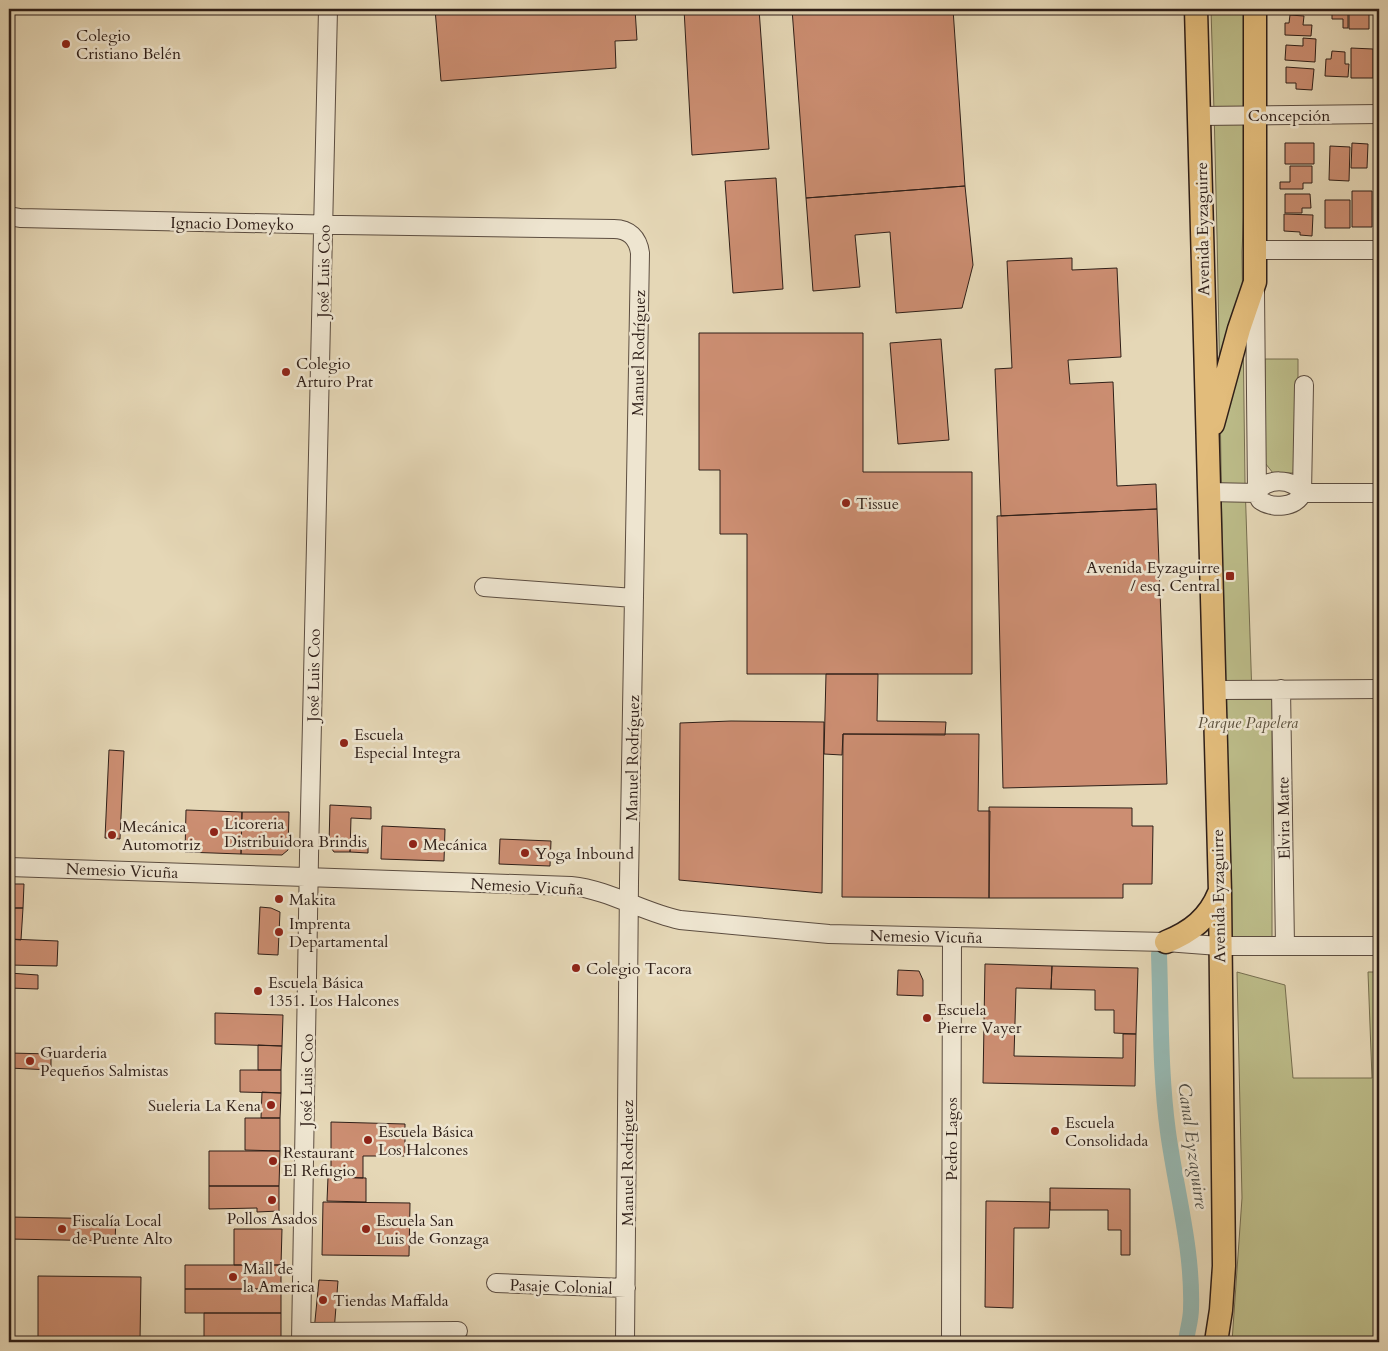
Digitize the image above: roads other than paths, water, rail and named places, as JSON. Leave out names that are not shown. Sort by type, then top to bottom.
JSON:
[{"type":"main road","name":"Avenida Eyzaguirre","points":[[1196,9],[1220,892],[1219,946],[1224,1256],[1221,1310],[1216,1342]]},
{"type":"main road","name":"Avenida Eyzaguirre","points":[[1207,449],[1239,329],[1255,282],[1255,9]]},
{"type":"main road","points":[[1166,942],[1185,933],[1203,920],[1213,907],[1220,892]]},
{"type":"street","name":"José Luis Coo","points":[[301,1337],[328,9]]},
{"type":"street","name":"Concepción","points":[[1199,116],[1379,114]]},
{"type":"street","name":"Ignacio Domeyko","points":[[9,216],[20,218],[324,225],[621,229],[633,235]]},
{"type":"street","name":"Manuel Rodríguez","points":[[625,1342],[629,902],[640,253],[639,246],[633,235]]},
{"type":"street","points":[[1256,250],[1379,250]]},
{"type":"street","name":"Avenida Eyzaguirre","points":[[1255,282],[1257,492]]},
{"type":"street","points":[[1208,492],[1257,492],[1260,500],[1271,504],[1295,503],[1299,500],[1302,493],[1304,385]]},
{"type":"street","points":[[1302,493],[1379,493]]},
{"type":"street","points":[[484,586],[634,598]]},
{"type":"street","points":[[1214,690],[1379,689]]},
{"type":"street","name":"Elvira Matte","points":[[1282,690],[1285,946]]},
{"type":"street","name":"Nemesio Vicuña","points":[[9,867],[571,886],[602,892],[660,915],[680,920],[829,934],[1166,942],[1219,946],[1379,946]]},
{"type":"street","name":"Pedro Lagos","points":[[951,1342],[952,937]]},
{"type":"street","name":"Pasaje Colonial","points":[[496,1283],[626,1288]]},
{"type":"street","points":[[301,1337],[458,1331]]},
{"type":"waterway","name":"Canal Eyzaguirre","points":[[1159,954],[1165,1110],[1187,1242],[1191,1287],[1191,1313],[1186,1342]]},
{"type":"place","name":"Colegio Cristiano Belén","points":[[66,44]]},
{"type":"place","name":"Colegio Arturo Prat","points":[[286,372]]},
{"type":"place","name":"Tissue","points":[[846,503]]},
{"type":"place","name":"Avenida Eyzaguirre / esq. Central","points":[[1230,576]]},
{"type":"place","name":"Escuela Especial Integra","points":[[344,743]]},
{"type":"place","name":"Licoreria Distribuidora Brindis","points":[[214,832]]},
{"type":"place","name":"Mecánica Automotriz","points":[[112,835]]},
{"type":"place","name":"Mecánica","points":[[413,844]]},
{"type":"place","name":"Yoga Inbound","points":[[525,853]]},
{"type":"place","name":"Makita","points":[[279,899]]},
{"type":"place","name":"Imprenta Departamental","points":[[279,932]]},
{"type":"place","name":"Colegio Tacora","points":[[576,968]]},
{"type":"place","name":"Escuela Básica 1351. Los Halcones","points":[[258,991]]},
{"type":"place","name":"Escuela Pierre Vayer","points":[[927,1018]]},
{"type":"place","name":"Guarderia Pequeños Salmistas","points":[[30,1061]]},
{"type":"place","name":"Sueleria La Kena","points":[[271,1105]]},
{"type":"place","name":"Escuela Consolidada","points":[[1055,1131]]},
{"type":"place","name":"Escuela Básica Los Halcones","points":[[368,1140]]},
{"type":"place","name":"Restaurant El Refugio","points":[[273,1161]]},
{"type":"place","name":"Pollos Asados","points":[[272,1200]]},
{"type":"place","name":"Fiscalía Local de Puente Alto","points":[[62,1229]]},
{"type":"place","name":"Escuela San Luis de Gonzaga","points":[[366,1229]]},
{"type":"place","name":"Mall de la America","points":[[233,1277]]},
{"type":"place","name":"Tiendas Maffalda","points":[[323,1300]]},
{"type":"park label","name":"Parque Papelera","points":[[1248,722]]}]
